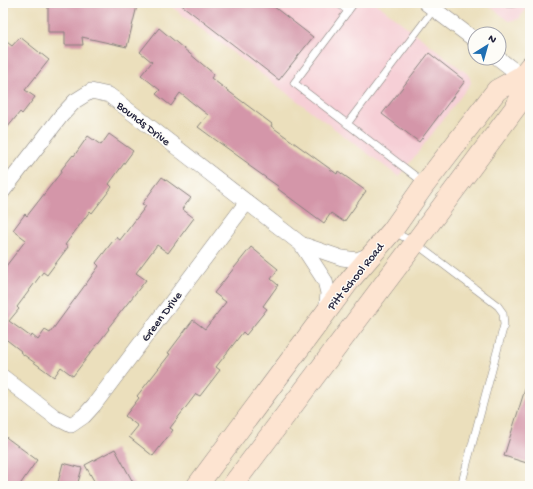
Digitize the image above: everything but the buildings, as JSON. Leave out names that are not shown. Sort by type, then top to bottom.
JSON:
[{"type":"main road","name":"Pitt School Road","points":[[197,486],[350,280],[392,231],[425,184],[497,90],[527,75]]},
{"type":"main road","points":[[232,486],[416,243],[518,104],[527,75]]},
{"type":"street","points":[[430,6],[467,34]]},
{"type":"street","points":[[507,63],[527,75]]},
{"type":"street","name":"Bounds Drive","points":[[3,191],[61,116],[75,101],[91,91],[109,95],[301,244],[342,258],[357,260],[372,254]]},
{"type":"street","name":"Green Drive","points":[[3,377],[45,410],[71,425],[84,416],[94,405],[247,202]]},
{"type":"street","name":"Bounds Drive","points":[[301,244],[325,281],[328,293],[325,314]]},
{"type":"lane","points":[[338,3],[348,11]]},
{"type":"lane","points":[[354,3],[294,83],[425,184]]},
{"type":"lane","points":[[506,3],[516,3]]},
{"type":"lane","points":[[347,124],[430,6]]},
{"type":"lane","points":[[392,231],[416,243],[498,306],[504,313],[504,325],[461,486]]},
{"type":"shaded area","points":[[376,3],[469,75],[471,83],[399,177],[168,4]]},
{"type":"shaded area","points":[[486,3],[530,3],[519,19],[509,21]]}]
